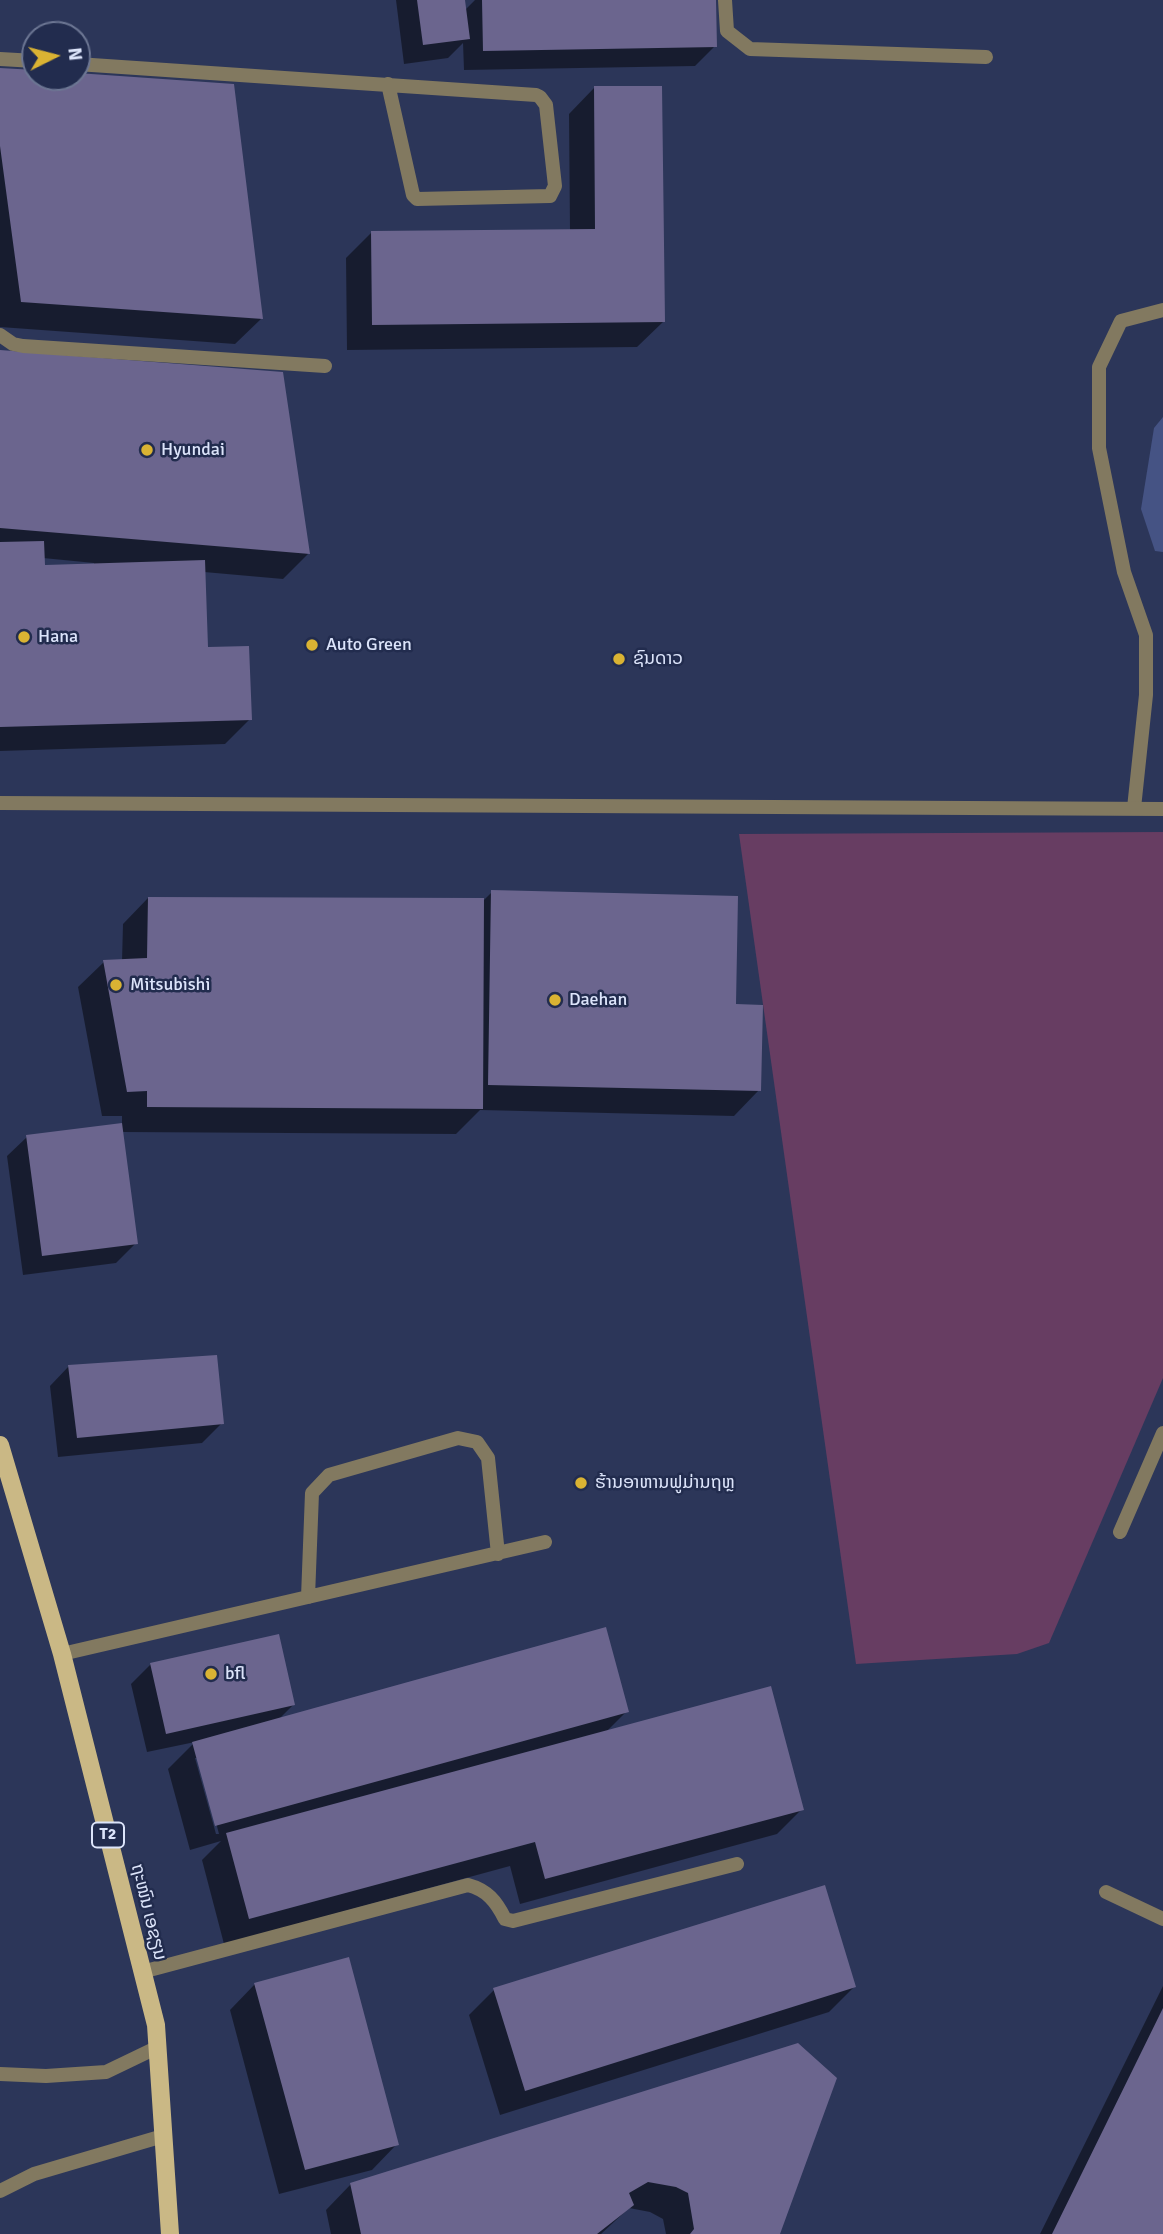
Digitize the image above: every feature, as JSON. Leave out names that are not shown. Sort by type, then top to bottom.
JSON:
[{"type":"main road","name":"ຖະໜົນ ເອຊຽນ","points":[[0,1445],[62,1654],[156,2025],[170,2234]]},
{"type":"street","points":[[725,0],[726,31],[750,49],[986,57]]},
{"type":"street","points":[[0,59],[21,60]]},
{"type":"street","points":[[91,65],[388,84],[540,97],[547,105],[555,186],[553,192],[550,196],[417,199],[412,195],[388,84]]},
{"type":"street","points":[[1134,808],[1146,695],[1146,635],[1124,572],[1099,448],[1099,367],[1121,321],[1163,310]]},
{"type":"street","points":[[0,335],[13,344],[23,346],[325,366]]},
{"type":"street","points":[[0,803],[1163,808]]},
{"type":"street","points":[[1119,1532],[1163,1433]]},
{"type":"street","points":[[308,1597],[312,1493],[328,1475],[458,1438],[477,1442],[488,1458],[498,1553]]},
{"type":"street","points":[[62,1654],[545,1542]]},
{"type":"street","points":[[142,1972],[468,1885],[481,1888],[491,1897],[505,1919],[513,1921],[737,1864]]},
{"type":"street","points":[[1107,1892],[1163,1919]]},
{"type":"street","points":[[0,2074],[46,2076],[106,2072],[158,2047]]},
{"type":"street","points":[[0,2191],[34,2174],[163,2136]]},
{"type":"shaded area","points":[[1163,832],[1163,1378],[1049,1643],[1017,1654],[856,1664],[739,834]]},
{"type":"water","points":[[1163,417],[1163,552],[1155,551],[1141,509],[1154,428]]},
{"type":"building","points":[[417,0],[465,0],[470,39],[423,45]]},
{"type":"building","points":[[482,0],[716,0],[717,47],[483,51]]},
{"type":"building","points":[[0,68],[21,69],[21,91],[91,91],[91,74],[234,84],[263,319],[21,302],[0,146]]},
{"type":"building","points":[[594,86],[662,86],[665,322],[372,325],[371,231],[595,229]]},
{"type":"building","name":"Hyundai","points":[[0,350],[283,372],[310,554],[0,528]]},
{"type":"building","points":[[44,541],[45,565],[205,560],[208,647],[249,646],[252,720],[0,727],[0,542]]},
{"type":"building","points":[[491,890],[738,896],[736,1004],[763,1005],[761,1091],[488,1085]]},
{"type":"building","points":[[148,897],[484,898],[483,1109],[147,1107],[147,1091],[127,1092],[103,960],[147,958]]},
{"type":"building","points":[[122,1123],[138,1244],[42,1256],[26,1135]]},
{"type":"building","points":[[217,1355],[224,1424],[77,1438],[68,1365]]},
{"type":"building","points":[[606,1627],[629,1712],[215,1826],[192,1742]]},
{"type":"building","points":[[279,1634],[295,1705],[166,1734],[150,1663]]},
{"type":"building","points":[[771,1686],[804,1810],[545,1879],[535,1842],[249,1919],[226,1833]]},
{"type":"building","points":[[825,1885],[856,1987],[525,2091],[493,1988]]},
{"type":"building","points":[[349,1957],[399,2145],[305,2170],[254,1983]]},
{"type":"building","points":[[1163,2008],[1163,2234],[1052,2234]]},
{"type":"building","points":[[798,2043],[837,2078],[780,2234],[690,2234],[694,2229],[688,2193],[676,2187],[648,2182],[629,2193],[634,2205],[597,2234],[361,2234],[350,2183]]},
{"type":"place","name":"Hyundai","points":[[147,450]]},
{"type":"place","name":"Hana","points":[[24,637]]},
{"type":"place","name":"Auto Green","points":[[312,645]]},
{"type":"place","name":"ຊົນດາວ","points":[[619,659]]},
{"type":"place","name":"Mitsubishi","points":[[116,985]]},
{"type":"place","name":"Daehan","points":[[555,1000]]},
{"type":"place","name":"ຮ້ານອາຫານຟູມ່ານຖຫຼ","points":[[581,1483]]},
{"type":"place","name":"bfl","points":[[211,1674]]}]
